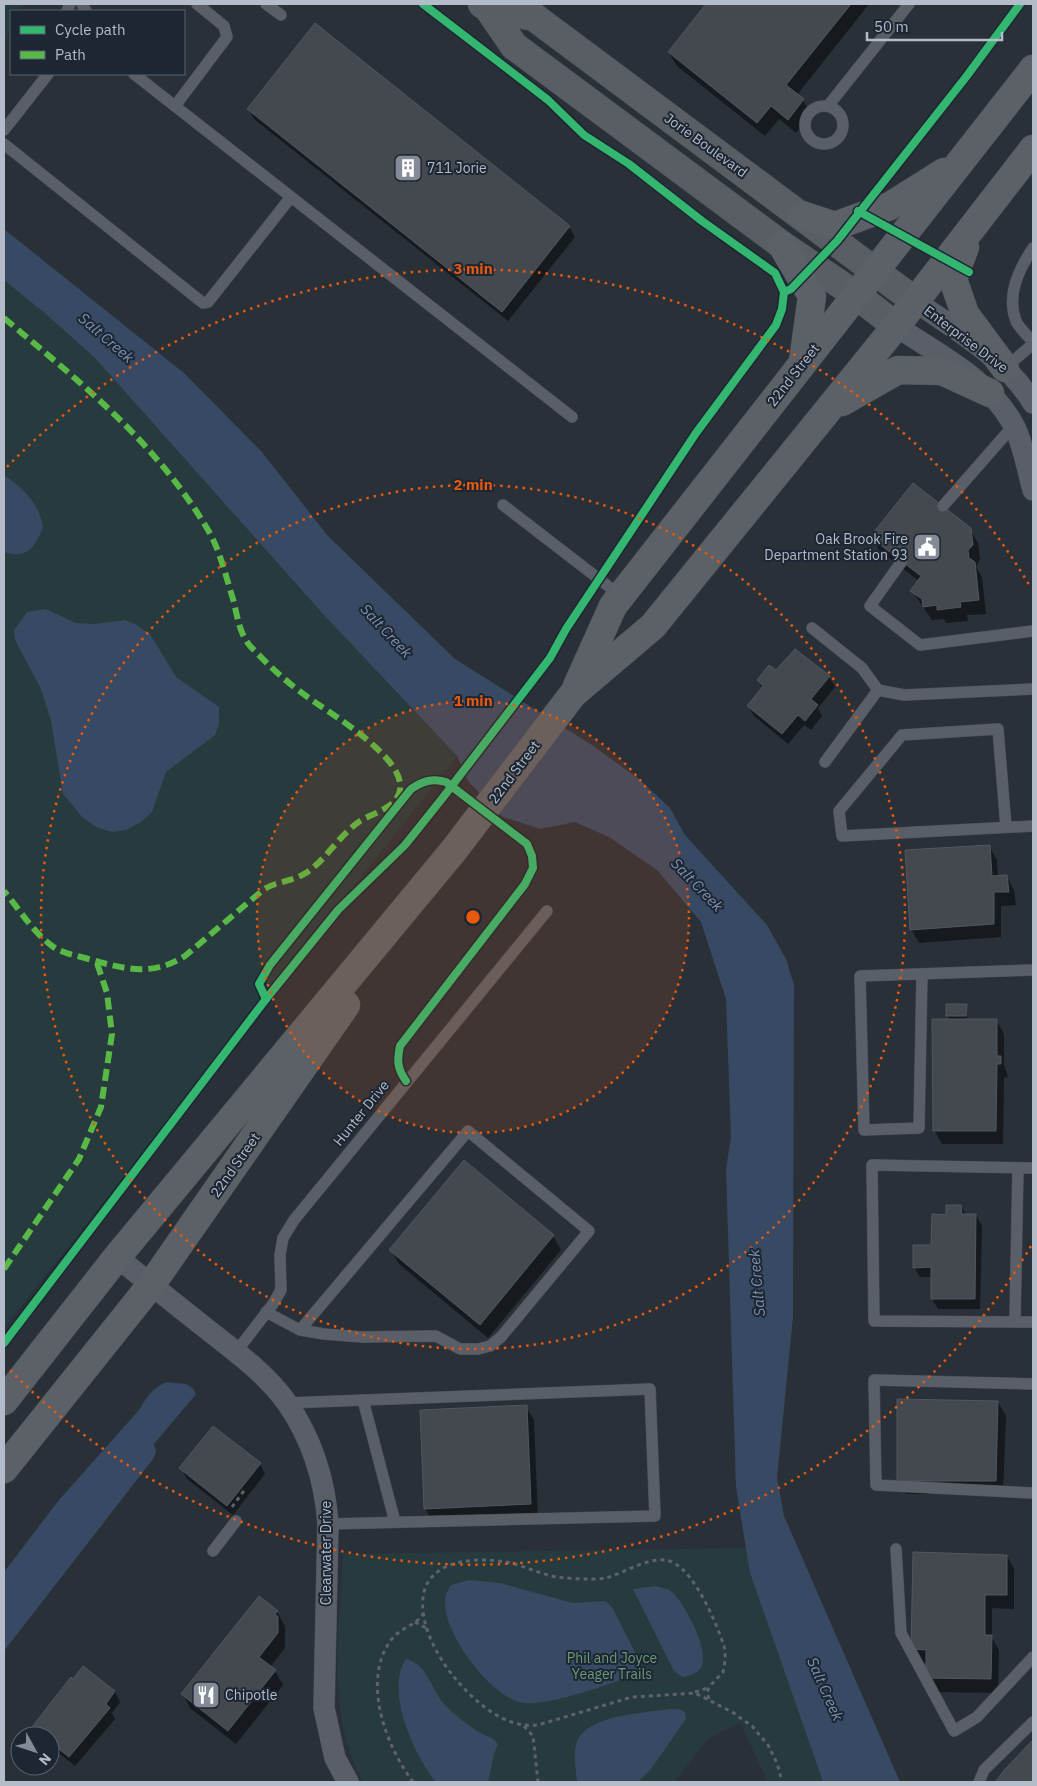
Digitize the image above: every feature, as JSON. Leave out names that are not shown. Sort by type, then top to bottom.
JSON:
[{"type":"main road","name":"Jorie Boulevard","points":[[485,6],[534,17],[915,301]]},
{"type":"main road","name":"Jorie Boulevard","points":[[485,6],[514,46],[782,245],[856,295],[896,326]]},
{"type":"main road","name":"22nd Street","points":[[573,694],[613,606],[1033,69]]},
{"type":"main road","name":"22nd Street","points":[[4,1401],[117,1257],[454,850],[573,694],[653,626],[896,326],[1033,149]]},
{"type":"main road","points":[[802,215],[835,226],[890,206],[960,162]]},
{"type":"main road","points":[[971,228],[953,279],[965,314],[1006,368]]},
{"type":"main road","points":[[782,245],[812,296],[803,362]]},
{"type":"main road","points":[[829,408],[898,370],[942,371],[990,393]]},
{"type":"main road","name":"22nd Street","points":[[4,1470],[151,1285],[454,850]]},
{"type":"street","name":"Enterprise Drive","points":[[915,301],[1006,368],[1033,402]]},
{"type":"street","name":"Enterprise Drive","points":[[896,326],[969,374],[990,393],[1014,425],[1033,490]]},
{"type":"street","name":"Clearwater Drive","points":[[117,1257],[236,1352],[266,1380],[287,1403],[306,1436],[319,1468],[326,1498],[328,1524],[324,1708],[335,1758],[348,1782]]},
{"type":"lane","points":[[175,106],[227,37],[224,26],[197,4]]},
{"type":"lane","points":[[266,4],[281,15]]},
{"type":"lane","points":[[828,106],[909,4]]},
{"type":"lane","points":[[4,130],[47,75]]},
{"type":"lane","points":[[135,75],[572,417]]},
{"type":"lane","points":[[4,144],[203,303],[208,302],[291,197]]},
{"type":"lane","points":[[1006,368],[1033,343],[1017,321],[1012,298],[1020,267],[1033,248]]},
{"type":"lane","points":[[943,506],[1014,425]]},
{"type":"lane","points":[[503,504],[621,596]]},
{"type":"lane","points":[[902,561],[870,606],[920,646],[1033,631]]},
{"type":"lane","points":[[812,628],[862,668],[878,690],[904,695],[1033,689]]},
{"type":"lane","points":[[825,762],[878,690]]},
{"type":"lane","points":[[1006,827],[998,729],[902,735],[838,811],[842,836],[1033,826]]},
{"type":"lane","name":"Hunter Drive","points":[[236,1352],[281,1290],[280,1255],[283,1238],[294,1220],[547,911]]},
{"type":"lane","points":[[922,974],[918,1128],[864,1130],[860,976],[1033,970]]},
{"type":"lane","points":[[266,1312],[300,1330],[362,1337],[436,1336],[460,1349],[478,1349],[490,1346],[501,1337],[589,1231],[468,1132],[300,1330]]},
{"type":"lane","points":[[1033,1168],[872,1165],[874,1321],[1033,1322]]},
{"type":"lane","points":[[1015,1322],[1018,1168]]},
{"type":"lane","points":[[1033,1384],[874,1380],[876,1485],[1033,1494]]},
{"type":"lane","points":[[287,1403],[650,1389],[654,1516],[328,1524]]},
{"type":"lane","points":[[363,1400],[395,1522]]},
{"type":"lane","points":[[213,1551],[236,1521]]},
{"type":"lane","points":[[896,1549],[901,1633],[954,1732],[977,1716],[1033,1657]]},
{"type":"lane","points":[[980,1782],[984,1770],[1033,1722]]},
{"type":"path","points":[[229,1510],[246,1488]]},
{"type":"path","points":[[659,1560],[672,1561],[681,1568],[698,1589],[724,1647],[723,1672],[708,1687],[695,1693],[632,1697],[538,1725],[523,1726],[504,1719],[485,1708],[468,1694],[452,1675],[426,1628],[424,1613],[424,1586],[433,1574],[445,1566],[460,1562],[504,1562],[556,1577],[581,1579],[604,1578],[659,1560]]},
{"type":"path","points":[[413,1782],[398,1758],[385,1727],[379,1701],[378,1676],[381,1658],[391,1640],[402,1628],[415,1622],[424,1613]]},
{"type":"path","points":[[415,1622],[426,1628]]},
{"type":"path","points":[[708,1687],[709,1699]]},
{"type":"path","points":[[695,1693],[709,1699],[752,1726],[768,1745],[777,1763],[782,1782]]},
{"type":"path","points":[[538,1725],[533,1736],[538,1782]]},
{"type":"path","points":[[523,1726],[533,1736]]},
{"type":"green space","points":[[4,4],[21,4],[18,10],[10,10],[10,31],[4,46]]},
{"type":"green space","points":[[4,280],[95,358],[322,613],[457,756],[4,1328]]},
{"type":"green space","name":"Phil and Joyce Yeager Trails","points":[[746,1548],[750,1573],[823,1782],[768,1782],[740,1723],[709,1738],[674,1782],[363,1782],[351,1755],[343,1728],[339,1699],[338,1641],[343,1554]]},
{"type":"water","name":"Salt Creek","points":[[4,229],[184,373],[261,451],[328,536],[455,659],[592,745],[640,780],[670,808],[685,835],[767,925],[786,959],[794,985],[793,1317],[777,1478],[784,1516],[900,1782],[823,1782],[750,1573],[736,1487],[726,1169],[731,1137],[726,999],[701,922],[657,870],[609,837],[575,822],[540,829],[503,817],[468,781],[457,756],[322,613],[95,358],[4,280]]},
{"type":"water","points":[[4,475],[18,485],[29,497],[41,518],[43,527],[37,540],[24,553],[12,554],[4,552]]},
{"type":"water","points":[[46,609],[76,623],[95,624],[125,620],[135,624],[150,634],[176,677],[219,707],[219,724],[215,735],[166,772],[152,812],[141,822],[126,830],[113,832],[98,828],[83,818],[63,794],[51,721],[41,689],[15,640],[14,630],[27,612]]},
{"type":"water","points":[[167,1382],[188,1385],[196,1394],[154,1444],[156,1452],[153,1459],[4,1651],[4,1572],[59,1500],[139,1410],[151,1393]]},
{"type":"water","points":[[469,1580],[500,1583],[573,1603],[605,1601],[612,1607],[642,1666],[633,1676],[592,1690],[543,1702],[519,1702],[494,1687],[481,1674],[469,1660],[451,1628],[446,1613],[446,1595],[451,1585]]},
{"type":"water","points":[[656,1586],[671,1591],[676,1597],[688,1615],[699,1638],[703,1658],[702,1666],[699,1671],[691,1675],[682,1677],[674,1671],[633,1589]]},
{"type":"water","points":[[406,1659],[419,1666],[445,1705],[470,1726],[492,1738],[498,1744],[488,1782],[436,1782],[428,1771],[411,1740],[400,1705],[398,1688],[400,1672]]},
{"type":"water","points":[[679,1709],[685,1712],[686,1719],[651,1769],[638,1782],[577,1782],[575,1749],[578,1739],[585,1731],[606,1720]]},
{"type":"building","points":[[706,4],[851,4],[786,85],[804,99],[788,120],[771,106],[757,123],[668,52]]},
{"type":"building","name":"711 Jorie","points":[[315,23],[570,226],[502,312],[247,109]]},
{"type":"building","name":"Oak Brook Fire Department Station 93","points":[[913,483],[971,528],[973,545],[968,550],[969,558],[975,562],[979,600],[960,602],[961,607],[937,610],[937,605],[923,607],[922,599],[910,591],[921,576],[870,537]]},
{"type":"building","points":[[795,649],[830,676],[811,699],[818,705],[805,721],[798,715],[782,734],[747,706],[763,686],[757,680],[769,665],[776,670]]},
{"type":"building","points":[[990,845],[992,876],[1007,875],[1009,892],[994,892],[994,924],[910,930],[905,850]]},
{"type":"building","points":[[946,1004],[967,1004],[966,1016],[946,1016]]},
{"type":"building","points":[[932,1019],[997,1019],[997,1056],[1001,1056],[1001,1064],[997,1064],[996,1131],[933,1131]]},
{"type":"building","points":[[464,1160],[554,1235],[480,1325],[389,1250]]},
{"type":"building","points":[[946,1205],[961,1205],[962,1214],[976,1214],[975,1299],[931,1299],[931,1267],[913,1268],[913,1245],[931,1245],[932,1214],[946,1215]]},
{"type":"building","points":[[897,1399],[998,1401],[996,1481],[897,1481]]},
{"type":"building","points":[[527,1405],[531,1504],[424,1509],[420,1410]]},
{"type":"building","points":[[213,1426],[261,1463],[227,1506],[179,1468]]},
{"type":"building","points":[[913,1552],[1007,1555],[1007,1595],[985,1595],[985,1635],[992,1635],[991,1679],[926,1678],[926,1650],[911,1649]]},
{"type":"building","points":[[259,1596],[278,1611],[275,1614],[278,1617],[278,1633],[259,1657],[276,1670],[228,1731],[181,1694]]},
{"type":"building","points":[[83,1666],[115,1691],[106,1704],[110,1708],[69,1757],[60,1750],[60,1726],[33,1726],[71,1677],[73,1679]]},
{"type":"building","points":[[1033,1740],[1033,1782],[995,1782],[1006,1768]]},
{"type":"marked path","points":[[4,318],[89,390],[141,441],[165,469],[187,498],[216,546],[240,626],[249,645],[287,682],[349,726],[380,751],[391,764],[399,778],[400,790],[398,796],[389,806],[352,827],[311,869],[299,877],[263,890],[185,956],[160,967],[147,969],[123,968],[72,955],[60,950],[38,934],[4,891]]},
{"type":"marked path","points":[[4,1269],[79,1159],[101,1107],[112,1034],[107,993],[97,963]]},
{"type":"cycle path","points":[[4,1343],[266,999],[338,910],[405,845],[550,658],[566,629],[696,433],[776,325],[782,309],[784,292],[775,273],[702,221],[629,164],[584,135],[548,100],[423,4]]},
{"type":"cycle path","points":[[784,292],[791,289],[837,241],[966,77],[1020,4]]},
{"type":"cycle path","points":[[858,211],[969,272]]},
{"type":"cycle path","points":[[266,999],[259,984],[270,965],[411,789],[428,781],[446,782],[527,844],[532,856],[533,868],[525,884],[400,1046],[399,1064],[406,1081]]},
{"type":"place","name":"711 Jorie","points":[[408,168]]},
{"type":"place","name":"Oak Brook Fire Department Station 93","points":[[927,547]]},
{"type":"place","name":"Chipotle","points":[[206,1695]]}]
